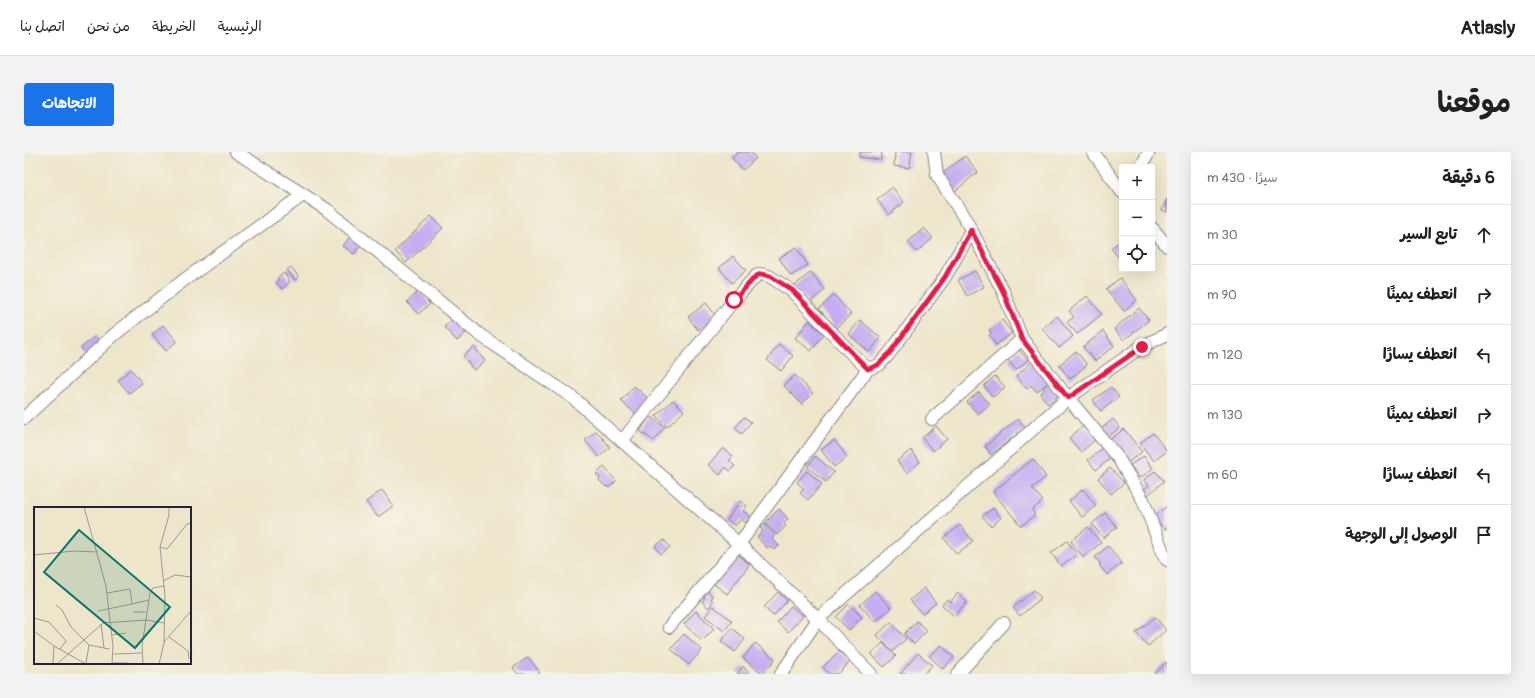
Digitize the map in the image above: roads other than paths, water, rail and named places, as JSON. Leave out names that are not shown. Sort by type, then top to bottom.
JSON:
[{"type":"street","points":[[236,152],[326,209],[480,335],[572,397],[739,544],[818,619],[871,674]]},
{"type":"street","points":[[934,152],[937,175],[971,230],[1003,291],[1022,339],[1068,398],[1118,458],[1143,500],[1167,560]]},
{"type":"street","points":[[1093,152],[1119,186]]},
{"type":"street","points":[[1143,164],[1149,152]]},
{"type":"street","points":[[24,418],[115,334],[184,280],[303,194]]},
{"type":"street","points":[[669,628],[739,544],[868,369],[878,365],[889,354],[945,277],[971,230]]},
{"type":"street","points":[[1155,232],[1167,246]]},
{"type":"street","points":[[622,441],[734,300],[756,276],[761,274],[770,276],[792,290],[868,369]]},
{"type":"street","points":[[781,674],[818,619],[1068,398],[1142,347],[1167,334]]},
{"type":"street","points":[[932,419],[1022,339]]},
{"type":"street","points":[[958,674],[1004,623]]}]
